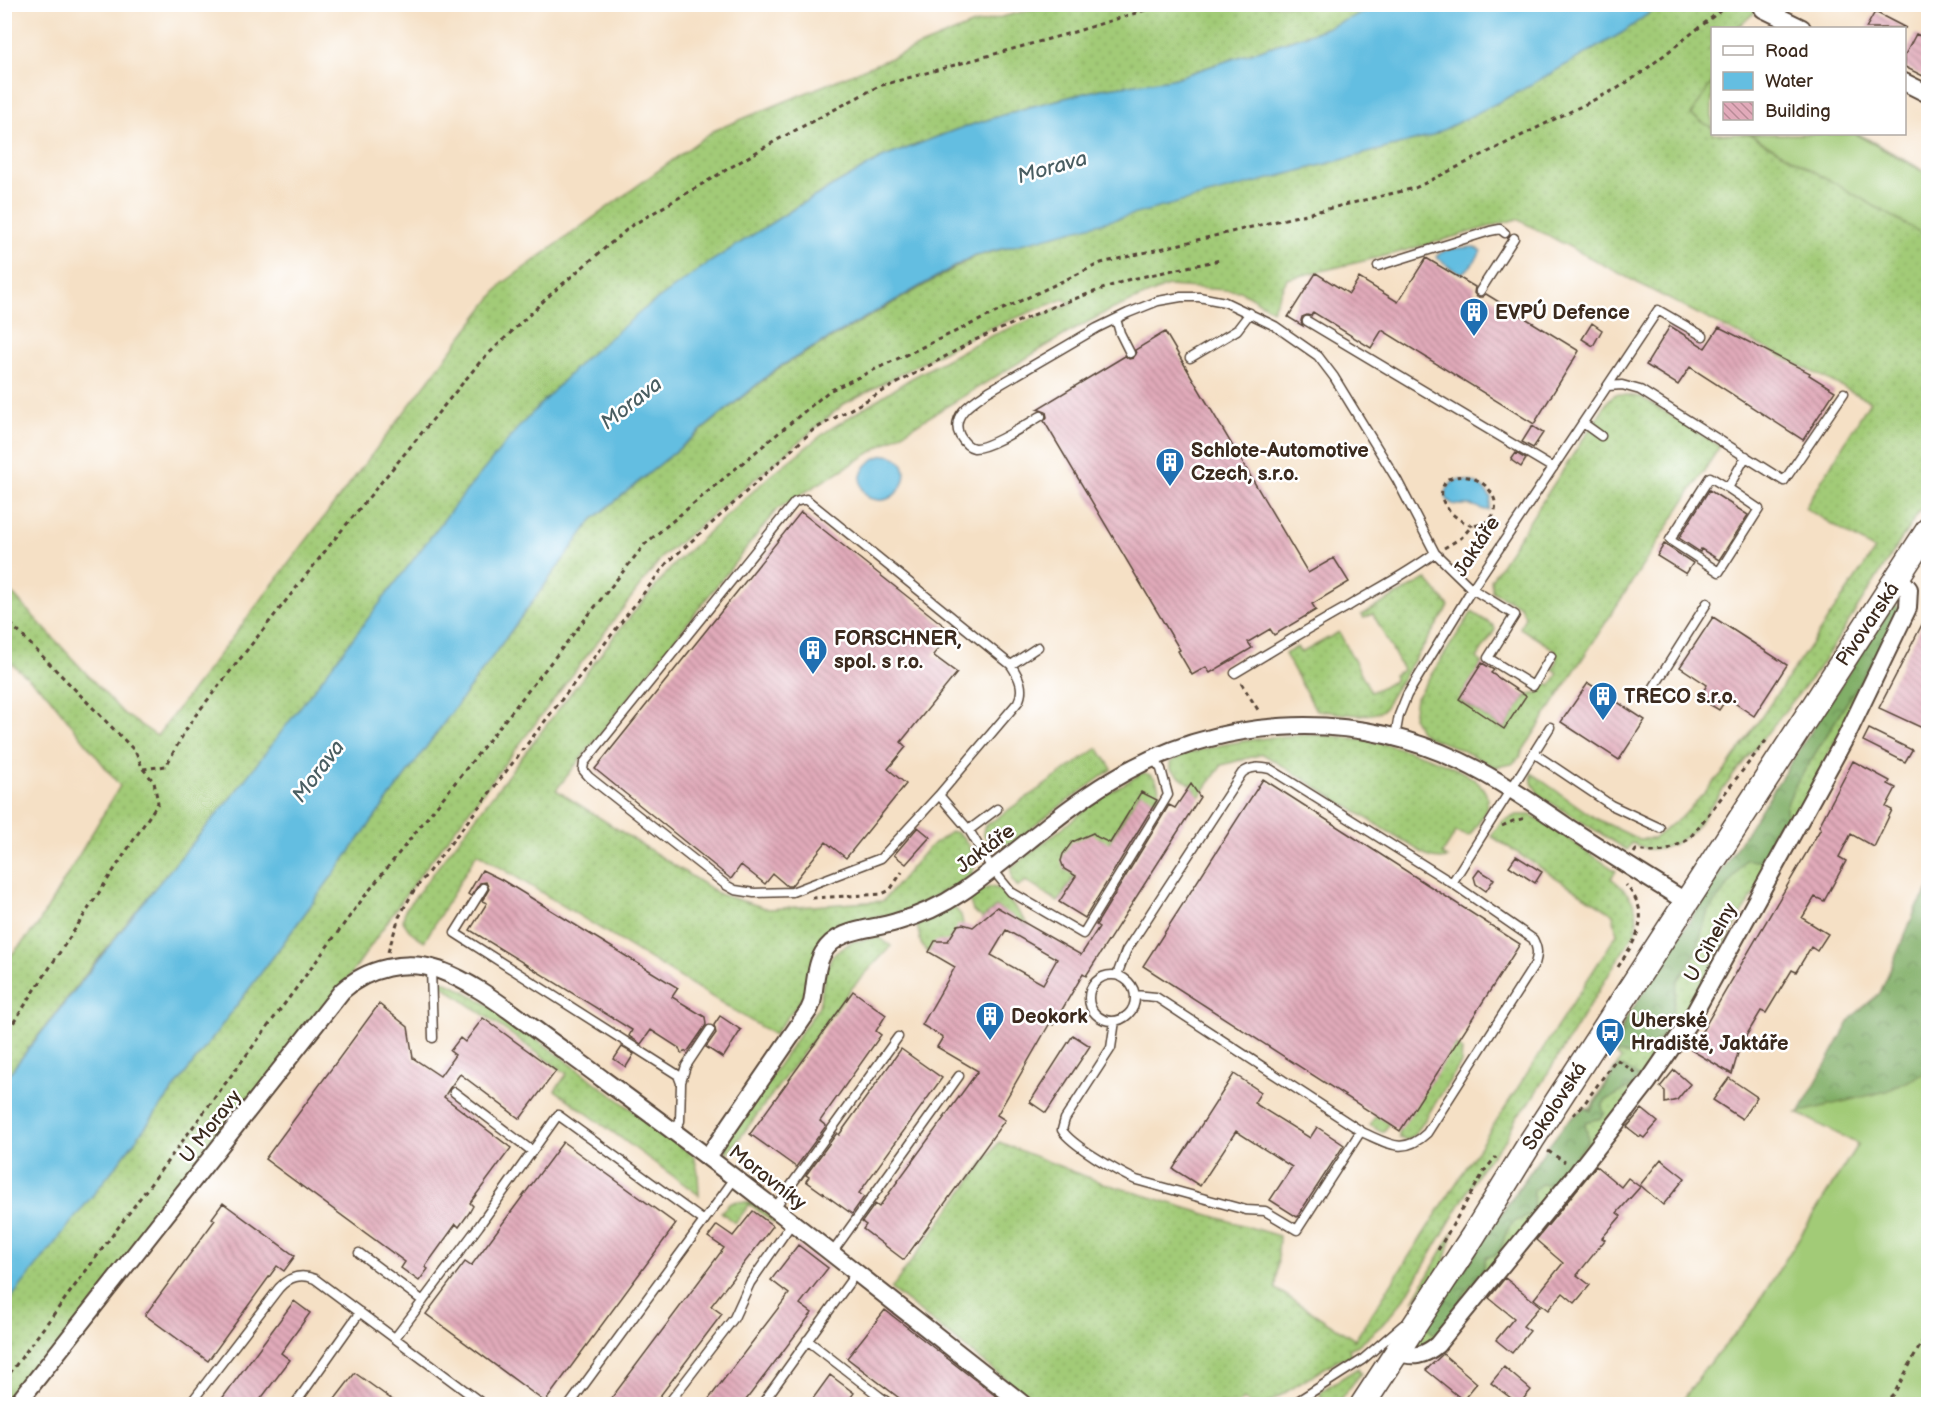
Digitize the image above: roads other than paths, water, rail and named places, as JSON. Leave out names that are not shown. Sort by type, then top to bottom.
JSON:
[{"type":"main road","name":"Pivovarská","points":[[1805,718],[1929,530]]},
{"type":"main road","name":"Sokolovská","points":[[1363,1404],[1805,718]]},
{"type":"street","points":[[1763,9],[1800,27]]},
{"type":"street","points":[[1906,82],[1929,94]]},
{"type":"street","name":"U Cihelny","points":[[1398,1352],[1414,1356],[1428,1352],[1437,1345],[1578,1172],[1648,1082],[1691,1019],[1847,735],[1908,608],[1909,589],[1899,576]]},
{"type":"street","name":"Jaktáře","points":[[708,1157],[809,1010],[822,953],[835,940],[851,932],[914,916],[956,896],[993,870],[1076,804],[1110,781],[1153,757],[1226,734],[1268,727],[1324,725],[1374,732],[1420,744],[1462,762],[1508,796],[1687,902]]},
{"type":"street","name":"U Moravy","points":[[17,1404],[342,992],[362,977],[384,968],[407,965],[431,968],[481,990]]},
{"type":"street","name":"Moravníky","points":[[481,990],[674,1131],[1023,1404]]},
{"type":"lane","points":[[1378,266],[1490,231],[1500,230],[1505,233]]},
{"type":"lane","points":[[1480,291],[1514,238]]},
{"type":"lane","points":[[1041,416],[1002,438],[974,448],[962,440],[957,430],[960,414],[972,402],[1116,319],[1158,301],[1181,297],[1200,297],[1225,302],[1250,313],[1298,340],[1318,356],[1334,377],[1397,480],[1434,553],[1472,589],[1515,615],[1488,658],[1533,686],[1551,656]]},
{"type":"lane","name":"Jaktáře","points":[[1395,737],[1399,715],[1407,695],[1472,589],[1658,310],[1703,336]]},
{"type":"lane","points":[[1190,358],[1238,330],[1250,313]]},
{"type":"lane","points":[[1116,319],[1120,333],[1131,353]]},
{"type":"lane","points":[[1307,321],[1553,468]]},
{"type":"lane","points":[[1608,386],[1622,385],[1640,390],[1784,481],[1844,393]]},
{"type":"lane","points":[[1582,423],[1601,436]]},
{"type":"lane","points":[[1728,488],[1746,456]]},
{"type":"lane","points":[[1710,477],[1728,488],[1759,509],[1719,572],[1670,540],[1710,477]]},
{"type":"lane","points":[[806,499],[1011,665],[1021,685],[1021,697],[1018,702],[939,795],[881,858],[796,890],[754,893],[735,890],[583,770],[584,763],[795,502],[806,499]]},
{"type":"lane","points":[[1235,673],[1411,571],[1434,553]]},
{"type":"lane","points":[[1654,687],[1707,603]]},
{"type":"lane","points":[[1011,665],[1038,647]]},
{"type":"lane","points":[[1452,883],[1550,727]]},
{"type":"lane","points":[[1535,754],[1611,805],[1660,828]]},
{"type":"lane","points":[[939,795],[969,830],[993,870],[1011,892],[1083,934],[1168,795],[1161,769],[1153,757]]},
{"type":"lane","points":[[1117,975],[1126,951],[1242,773],[1252,768],[1270,769],[1452,883],[1533,939],[1538,950],[1535,964],[1427,1133],[1419,1141],[1406,1146],[1397,1147],[1361,1131],[1156,997],[1135,995]]},
{"type":"lane","points":[[969,830],[997,809]]},
{"type":"lane","points":[[483,888],[455,933],[671,1070],[678,1075],[681,1083]]},
{"type":"lane","points":[[431,968],[433,1038]]},
{"type":"lane","points":[[1117,975],[1131,984],[1135,995],[1133,1007],[1128,1014],[1115,1021],[1108,1021],[1095,1014],[1090,1008],[1088,993],[1091,986],[1102,976],[1117,975]]},
{"type":"lane","points":[[1115,1021],[1115,1034],[1111,1048],[1065,1119],[1062,1130],[1071,1140],[1124,1175],[1246,1210],[1265,1211],[1297,1230],[1361,1131]]},
{"type":"lane","points":[[674,1131],[680,1121],[681,1083],[686,1066],[710,1030]]},
{"type":"lane","points":[[774,1209],[898,1037]]},
{"type":"lane","points":[[832,1253],[959,1076]]},
{"type":"lane","points":[[454,1092],[532,1150]]},
{"type":"lane","points":[[395,1338],[558,1115],[704,1221]]},
{"type":"lane","points":[[570,1404],[735,1178]]},
{"type":"lane","points":[[668,1404],[734,1318],[750,1283],[792,1223]]},
{"type":"lane","points":[[359,1252],[423,1301]]},
{"type":"lane","points":[[762,1404],[856,1273]]},
{"type":"lane","points":[[190,1404],[279,1288],[290,1278],[304,1276],[315,1279],[483,1404]]},
{"type":"lane","points":[[1294,1404],[1362,1359],[1436,1294]]},
{"type":"lane","points":[[295,1404],[360,1312]]},
{"type":"lane","points":[[807,1340],[890,1404]]},
{"type":"lane","points":[[872,1404],[879,1396]]},
{"type":"lane","points":[[1294,1404],[1309,1404]]},
{"type":"water","name":"Morava","points":[[1384,4],[1660,5],[1622,33],[1511,96],[1429,137],[971,257],[777,368],[592,520],[273,957],[119,1162],[5,1306],[5,1079],[154,889],[233,795],[455,505],[517,429],[582,361],[643,310],[707,264],[798,206],[882,158],[955,130],[1029,107],[1101,89],[1172,79],[1324,29]]},
{"type":"water","points":[[1474,247],[1481,251],[1472,264],[1461,273],[1436,256],[1449,249]]},
{"type":"water","points":[[886,455],[902,463],[904,478],[902,485],[891,497],[881,500],[869,498],[861,485],[862,472],[872,461]]},
{"type":"water","points":[[1457,480],[1473,482],[1485,490],[1491,498],[1489,510],[1451,503],[1446,493],[1451,484]]},
{"type":"place","name":"EVPÚ Defence","points":[[1474,338]]},
{"type":"place","name":"Schlote-Automotive Czech, s.r.o.","points":[[1170,488]]},
{"type":"place","name":"FORSCHNER, spol. s r.o.","points":[[813,676]]},
{"type":"place","name":"TRECO s.r.o.","points":[[1603,722]]},
{"type":"place","name":"Deokork","points":[[990,1042]]},
{"type":"place","name":"Uherské Hradiště, Jaktáře","points":[[1610,1058]]}]
